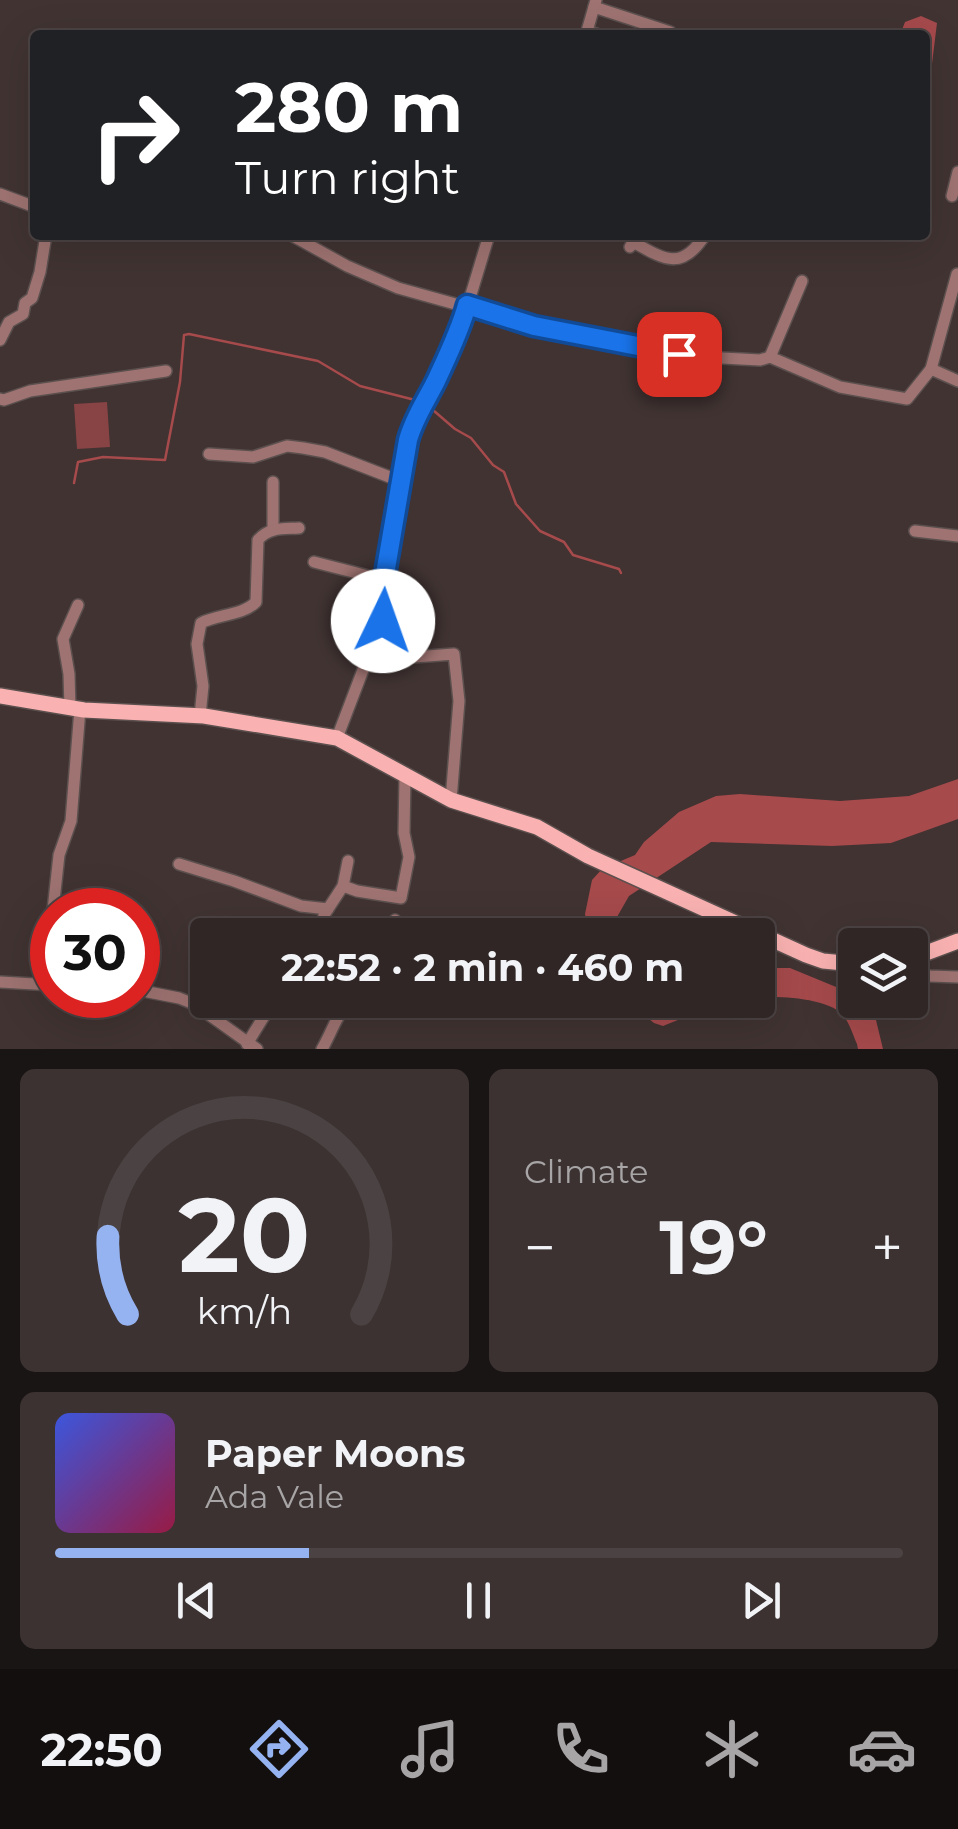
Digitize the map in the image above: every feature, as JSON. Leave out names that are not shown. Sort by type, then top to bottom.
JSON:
[{"type":"main road","points":[[0,696],[75,709],[266,724],[337,738],[451,800],[517,819],[655,888],[806,956],[838,962]]},
{"type":"main road","points":[[928,953],[958,941]]},
{"type":"street","points":[[588,30],[595,3],[659,30]]},
{"type":"street","points":[[952,196],[958,172]]},
{"type":"street","points":[[0,194],[30,205]]},
{"type":"street","points":[[0,340],[9,322],[23,314],[25,302],[32,298],[45,240]]},
{"type":"street","points":[[300,240],[374,278],[534,326],[679,354],[731,360],[770,357],[840,387],[907,399],[930,369],[957,274]]},
{"type":"street","points":[[337,738],[392,594],[384,580],[413,419],[463,320],[487,240]]},
{"type":"street","points":[[630,247],[633,242],[660,257],[680,259],[694,252],[702,240]]},
{"type":"street","points":[[770,357],[802,281]]},
{"type":"street","points":[[930,369],[958,381]]},
{"type":"street","points":[[0,399],[166,371]]},
{"type":"street","points":[[208,454],[253,458],[287,446],[304,448],[325,452],[400,481]]},
{"type":"street","points":[[273,530],[274,482]]},
{"type":"street","points":[[200,716],[200,623],[249,609],[256,602],[258,540],[264,532],[299,528]]},
{"type":"street","points":[[915,531],[958,536]]},
{"type":"street","points":[[314,562],[384,580]]},
{"type":"street","points":[[55,888],[59,855],[70,821],[75,709],[63,639],[78,605]]},
{"type":"street","points":[[400,658],[454,654],[459,701],[451,800]]},
{"type":"street","points":[[342,886],[401,898],[409,857],[404,833],[405,775]]},
{"type":"street","points":[[324,918],[342,886],[348,861]]},
{"type":"street","points":[[179,864],[301,906],[328,909]]},
{"type":"street","points":[[928,976],[958,978]]},
{"type":"street","points":[[0,982],[30,984]]},
{"type":"street","points":[[160,994],[194,1004],[252,1046],[265,1018]]},
{"type":"street","points":[[322,1049],[337,1018]]},
{"type":"shaded area","points":[[921,16],[937,23],[931,72],[930,30],[902,30],[905,22]]},
{"type":"shaded area","points":[[107,402],[110,447],[77,449],[74,404]]},
{"type":"shaded area","points":[[958,779],[958,819],[891,843],[832,846],[711,842],[629,896],[617,918],[586,918],[592,880],[602,869],[635,855],[644,842],[679,812],[716,796],[840,801],[909,796]]},
{"type":"shaded area","points":[[775,968],[790,968],[838,988],[838,1011],[815,1002],[775,998]]},
{"type":"shaded area","points":[[648,1018],[683,1018],[663,1026]]},
{"type":"shaded area","points":[[845,1018],[874,1018],[883,1049],[858,1049]]},
{"type":"waterway","points":[[74,483],[78,462],[103,457],[165,460],[180,382],[184,335],[318,361],[360,386],[419,401]]},
{"type":"waterway","points":[[426,404],[471,438],[493,465],[504,472],[516,504],[540,531],[564,542],[573,555],[619,569],[621,573]]},
{"type":"route","points":[[383,621],[392,594],[384,580],[413,419],[436,380],[467,305],[534,326],[679,354]]}]
